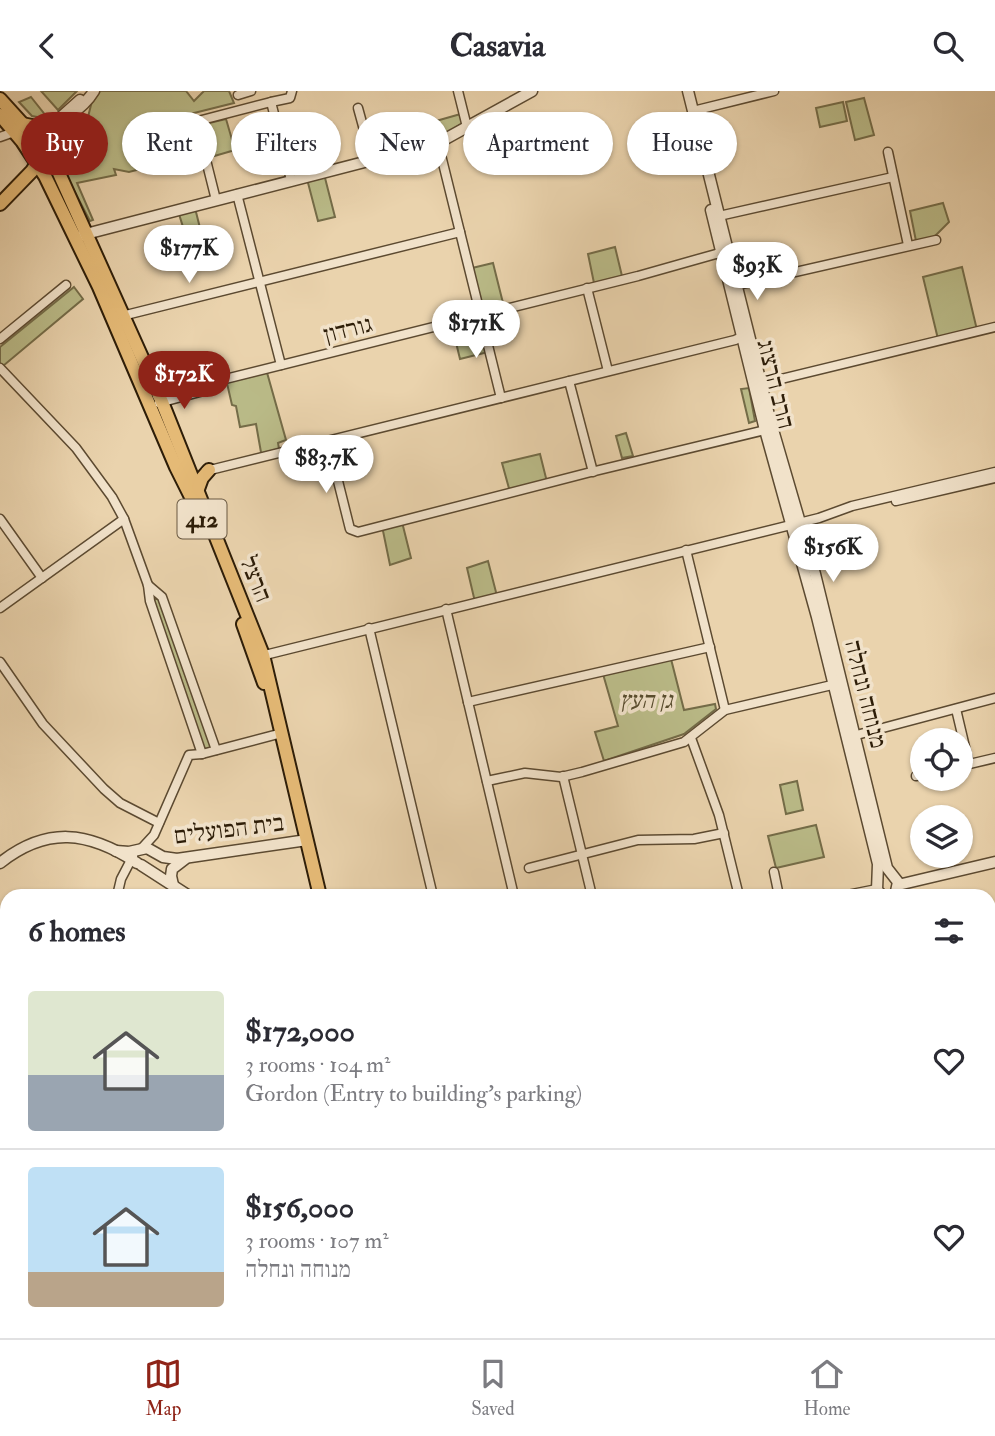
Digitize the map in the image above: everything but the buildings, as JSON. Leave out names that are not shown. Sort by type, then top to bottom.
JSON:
[{"type":"main road","name":"הרצל","points":[[0,99],[21,132]]},
{"type":"main road","name":"הרצל","points":[[0,115],[18,128]]},
{"type":"main road","points":[[0,192],[21,171]]},
{"type":"main road","points":[[0,204],[25,175]]},
{"type":"main road","name":"הרצל","points":[[59,175],[99,287],[192,473],[259,656],[282,733],[318,889]]},
{"type":"main road","points":[[21,182],[45,176]]},
{"type":"main road","name":"הרצל","points":[[45,176],[80,234],[122,316],[155,400],[177,467],[203,521],[259,656]]},
{"type":"main road","points":[[198,489],[208,470]]},
{"type":"street","points":[[67,112],[92,91]]},
{"type":"street","points":[[76,112],[88,100],[92,91]]},
{"type":"street","points":[[238,95],[251,91]]},
{"type":"street","points":[[216,200],[197,124],[199,120],[290,98],[292,91]]},
{"type":"street","points":[[458,91],[463,112]]},
{"type":"street","points":[[490,112],[532,91]]},
{"type":"street","name":"הרב הרצוג","points":[[681,91],[717,220],[732,262],[733,282]]},
{"type":"street","name":"הרב הרצוג","points":[[688,91],[717,220],[721,253],[733,282],[768,427],[797,524]]},
{"type":"street","points":[[693,111],[774,91]]},
{"type":"street","points":[[271,102],[290,180]]},
{"type":"street","points":[[358,108],[359,112]]},
{"type":"street","points":[[0,137],[18,128]]},
{"type":"street","points":[[888,152],[908,245]]},
{"type":"street","points":[[80,234],[355,164]]},
{"type":"street","points":[[446,175],[500,398]]},
{"type":"street","points":[[717,220],[893,177]]},
{"type":"street","points":[[237,194],[281,365]]},
{"type":"street","points":[[122,316],[460,232]]},
{"type":"street","points":[[733,282],[936,240]]},
{"type":"street","points":[[721,253],[732,262]]},
{"type":"street","name":"גורדון","points":[[155,400],[211,389],[281,365],[721,253]]},
{"type":"street","points":[[0,339],[66,285]]},
{"type":"street","points":[[587,288],[608,371]]},
{"type":"street","points":[[758,384],[995,327]]},
{"type":"street","points":[[177,467],[192,473],[208,470],[746,335]]},
{"type":"street","points":[[0,368],[76,448],[106,488],[124,519],[202,754]]},
{"type":"street","points":[[569,381],[593,471]]},
{"type":"street","points":[[328,441],[352,531],[358,533],[768,427]]},
{"type":"street","points":[[259,656],[797,524],[852,506],[995,472]]},
{"type":"street","points":[[832,513],[995,478]]},
{"type":"street","points":[[0,519],[42,578]]},
{"type":"street","points":[[0,608],[124,519]]},
{"type":"street","name":"מנוחה ונחלה","points":[[797,524],[817,617],[887,868],[888,889]]},
{"type":"street","points":[[686,550],[725,710]]},
{"type":"street","points":[[148,585],[162,597],[216,750]]},
{"type":"street","points":[[446,609],[512,889]]},
{"type":"street","points":[[369,628],[431,889]]},
{"type":"street","points":[[468,702],[710,647]]},
{"type":"street","points":[[0,662],[43,724],[104,789],[124,805],[159,823]]},
{"type":"street","points":[[487,781],[525,773],[563,776],[671,747],[691,738],[725,710],[836,681]]},
{"type":"street","points":[[851,736],[995,698]]},
{"type":"street","points":[[956,709],[959,728]]},
{"type":"street","points":[[119,889],[121,879],[154,835],[189,755],[282,733]]},
{"type":"street","points":[[691,738],[724,833],[737,889]]},
{"type":"street","points":[[973,763],[995,758]]},
{"type":"street","points":[[563,776],[590,889]]},
{"type":"street","points":[[528,869],[638,840],[694,839],[724,833]]},
{"type":"street","points":[[137,857],[147,867],[155,863],[158,859],[154,835]]},
{"type":"street","points":[[0,863],[30,843],[50,837],[81,839],[137,857],[179,889]]},
{"type":"street","name":"בית הפועלים","points":[[137,857],[156,852],[169,859],[186,859],[307,840]]},
{"type":"street","points":[[173,885],[172,869],[186,859]]},
{"type":"street","points":[[892,889],[995,862]]},
{"type":"street","points":[[774,872],[778,889]]},
{"type":"green space","points":[[41,91],[77,91],[58,110]]},
{"type":"green space","points":[[100,91],[186,91],[194,101],[204,91],[229,91],[234,103],[198,112],[122,112],[122,171],[114,169],[116,175],[77,183],[93,220],[90,221],[66,175],[108,175],[108,112],[89,112],[92,101]]},
{"type":"green space","points":[[31,97],[43,112],[28,112],[19,102]]},
{"type":"green space","points":[[864,98],[874,135],[855,140],[846,102]]},
{"type":"green space","points":[[843,102],[847,121],[820,127],[816,108]]},
{"type":"green space","points":[[463,113],[463,123],[449,132],[449,117]]},
{"type":"green space","points":[[226,119],[231,136],[231,151],[217,155],[217,121]]},
{"type":"green space","points":[[324,175],[335,217],[318,221],[307,179]]},
{"type":"green space","points":[[943,203],[949,222],[933,238],[916,241],[910,211]]},
{"type":"green space","points":[[195,208],[203,240],[188,243],[179,214]]},
{"type":"green space","points":[[615,247],[622,276],[594,283],[588,254]]},
{"type":"green space","points":[[493,263],[504,307],[482,313],[472,268]]},
{"type":"green space","points":[[962,267],[977,330],[938,339],[923,277]]},
{"type":"green space","points":[[74,287],[83,299],[3,366],[0,363],[0,347]]},
{"type":"green space","points":[[480,319],[488,352],[460,359],[452,326]]},
{"type":"green space","points":[[266,369],[286,440],[278,443],[280,454],[262,458],[256,424],[240,427],[226,379]]},
{"type":"green space","points":[[749,388],[755,421],[749,423],[741,389]]},
{"type":"green space","points":[[626,433],[633,456],[622,458],[616,436]]},
{"type":"green space","points":[[540,454],[547,482],[510,492],[502,463]]},
{"type":"green space","points":[[402,522],[411,558],[390,565],[382,526]]},
{"type":"green space","points":[[488,561],[497,596],[475,602],[467,568]]},
{"type":"green space","points":[[161,597],[214,750],[203,753],[151,601]]},
{"type":"green space","name":"גן העץ","points":[[671,659],[684,710],[715,704],[716,709],[684,734],[604,761],[595,732],[618,726],[603,674]]},
{"type":"green space","points":[[797,781],[803,810],[786,814],[780,785]]},
{"type":"green space","points":[[816,825],[824,857],[776,868],[768,836]]}]
